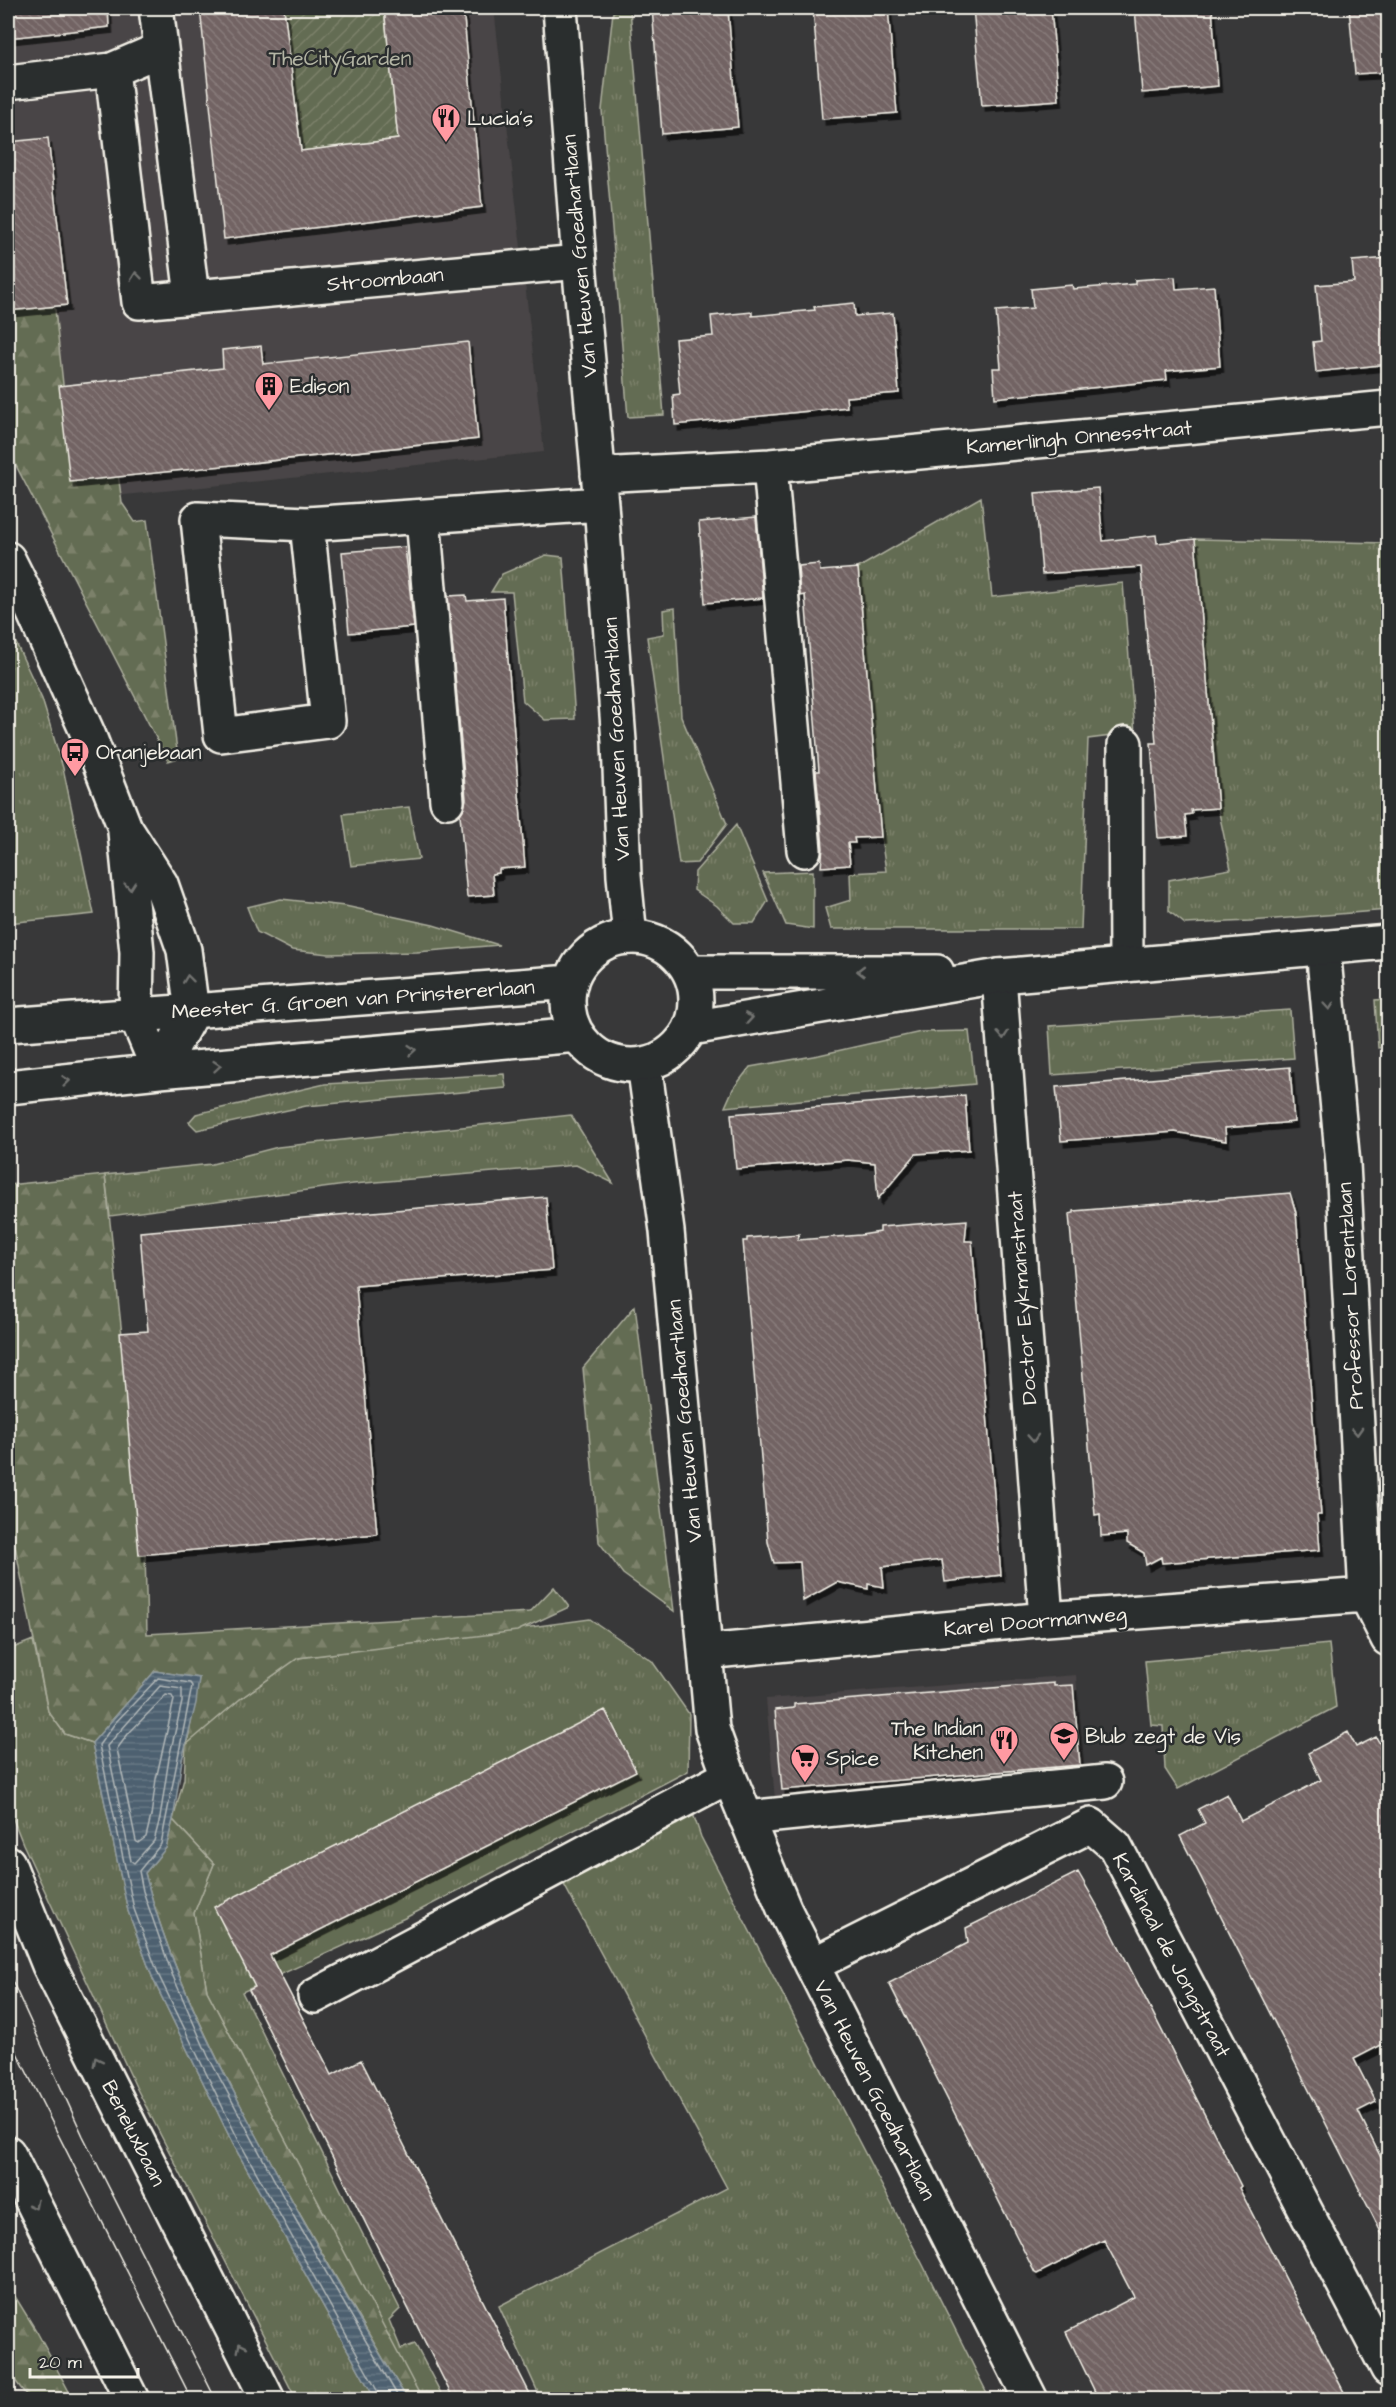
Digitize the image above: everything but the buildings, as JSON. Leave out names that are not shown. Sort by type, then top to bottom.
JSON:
[{"type":"street","points":[[156,8],[192,296]]},
{"type":"street","name":"Van Heuven Goedhartlaan","points":[[560,8],[619,741],[624,876],[630,937]]},
{"type":"street","points":[[8,82],[112,70],[161,49]]},
{"type":"street","name":"Stroombaan","points":[[112,70],[138,302],[579,262]]},
{"type":"street","name":"Kamerlingh Onnesstraat","points":[[599,489],[770,466],[1389,408]]},
{"type":"street","points":[[770,466],[804,850]]},
{"type":"street","points":[[307,524],[328,721],[221,735],[198,519],[307,524],[423,517],[599,489]]},
{"type":"street","points":[[423,517],[447,801]]},
{"type":"street","points":[[8,559],[89,736],[124,828],[161,884],[184,950],[192,1012],[159,1071]]},
{"type":"street","points":[[1125,744],[1126,965]]},
{"type":"street","points":[[124,828],[137,952],[136,1016],[159,1071]]},
{"type":"street","points":[[630,937],[658,943],[681,960],[689,972],[696,999],[691,1028],[678,1047],[659,1060],[644,1064],[613,1063],[593,1052],[578,1035],[568,1010],[568,995],[571,982],[580,965],[593,951],[611,941],[630,937]]},
{"type":"street","points":[[691,1028],[999,976],[1389,942]]},
{"type":"street","name":"Professor Lorentzlaan","points":[[1323,948],[1343,1164],[1366,1595],[1389,1639]]},
{"type":"street","points":[[689,972],[920,970],[999,976]]},
{"type":"street","name":"Doctor Eykmanstraat","points":[[999,976],[1046,1619]]},
{"type":"street","name":"Meester G. Groen van Prinstererlaan","points":[[136,1016],[571,982]]},
{"type":"street","points":[[8,1025],[136,1016]]},
{"type":"street","points":[[8,1087],[159,1071],[578,1035]]},
{"type":"street","name":"Van Heuven Goedhartlaan","points":[[644,1064],[667,1231],[712,1729],[784,1911],[1031,2400]]},
{"type":"street","name":"Karel Doormanweg","points":[[705,1652],[1046,1619],[1366,1595]]},
{"type":"street","points":[[315,1996],[729,1776]]},
{"type":"street","points":[[746,1818],[1105,1782]]},
{"type":"street","name":"Kardinaal de Jongstraat","points":[[812,1965],[1091,1825],[1115,1846],[1389,2369]]},
{"type":"street","name":"Beneluxbaan","points":[[8,1863],[49,1965],[268,2400]]},
{"type":"street","points":[[8,2153],[132,2400]]},
{"type":"shaded area","points":[[8,8],[494,8],[544,452],[85,499],[8,393]]},
{"type":"shaded area","points":[[1076,1675],[1084,1773],[775,1800],[766,1699]]},
{"type":"green space","name":"TheCityGarden","points":[[284,8],[384,8],[398,139],[301,151]]},
{"type":"green space","points":[[630,9],[664,415],[628,417],[602,110],[613,12]]},
{"type":"green space","points":[[54,300],[72,468],[117,466],[122,503],[135,522],[147,520],[178,758],[168,761],[8,450],[8,305]]},
{"type":"green space","points":[[981,497],[992,597],[1123,583],[1135,733],[1088,739],[1081,929],[831,929],[825,908],[851,900],[850,873],[886,871],[881,837],[858,568]]},
{"type":"green space","points":[[1195,539],[1388,543],[1388,910],[1185,924],[1169,911],[1169,880],[1231,869],[1218,808]]},
{"type":"green space","points":[[546,555],[563,557],[575,719],[545,720],[523,701],[512,592],[491,592],[502,574]]},
{"type":"green space","points":[[675,608],[681,716],[727,824],[697,863],[679,864],[647,637],[664,634],[663,610]]},
{"type":"green space","points":[[8,626],[42,699],[63,768],[94,914],[8,923]]},
{"type":"green space","points":[[409,807],[419,859],[351,866],[343,814]]},
{"type":"green space","points":[[736,825],[768,901],[754,923],[734,923],[717,906],[694,890],[695,872]]},
{"type":"green space","points":[[813,871],[813,929],[786,925],[763,873]]},
{"type":"green space","points":[[281,899],[345,906],[433,925],[499,945],[417,952],[329,954],[292,950],[257,932],[247,907]]},
{"type":"green space","points":[[1388,999],[1388,1047],[1378,1048],[1375,1000]]},
{"type":"green space","points":[[1290,1010],[1294,1058],[1052,1075],[1049,1026]]},
{"type":"green space","points":[[969,1031],[975,1084],[725,1107],[733,1089],[750,1067],[819,1055],[921,1032]]},
{"type":"green space","points":[[504,1074],[506,1088],[306,1106],[197,1130],[189,1122],[196,1114],[325,1084]]},
{"type":"green space","points":[[571,1115],[613,1183],[576,1165],[353,1184],[110,1216],[105,1175],[212,1164],[278,1147]]},
{"type":"green space","points":[[105,1175],[145,1552],[147,1634],[530,1612],[554,1587],[569,1607],[517,1631],[298,1658],[240,1699],[187,1744],[199,1678],[155,1671],[92,1743],[65,1734],[48,1711],[8,1511],[8,1185]]},
{"type":"green space","points":[[635,1306],[674,1611],[623,1574],[599,1542],[583,1368]]},
{"type":"green space","points":[[590,1619],[652,1661],[689,1714],[688,1771],[407,1917],[242,1992],[400,2309],[389,2320],[401,2349],[415,2344],[444,2399],[421,2399],[207,1991],[194,1913],[214,1864],[173,1820],[184,1779],[186,1744],[240,1699],[298,1658]]},
{"type":"green space","points":[[33,1640],[48,1711],[65,1734],[92,1743],[128,1911],[153,1979],[233,2144],[375,2399],[296,2399],[136,2087],[23,1844],[8,1806],[8,1650]]},
{"type":"green space","points":[[1329,1644],[1336,1707],[1178,1789],[1165,1769],[1163,1726],[1151,1725],[1145,1661]]},
{"type":"green space","points":[[690,1805],[701,1837],[990,2399],[541,2399],[499,2306],[727,2188],[560,1877]]},
{"type":"green space","points":[[173,1820],[214,1864],[194,1913],[207,1991],[422,2399],[407,2399],[354,2308],[242,2108],[187,1993],[164,1934],[145,1873],[166,1848]]},
{"type":"green space","points":[[8,2285],[37,2332],[73,2399],[29,2399],[8,2371]]},
{"type":"water","points":[[155,1671],[199,1678],[196,1703],[182,1760],[173,1820],[166,1848],[145,1873],[155,1910],[196,2016],[247,2118],[352,2307],[407,2399],[375,2399],[233,2144],[153,1979],[128,1911],[92,1743]]},
{"type":"tram line","points":[[8,1972],[83,2136],[216,2400]]},
{"type":"tram line","points":[[8,2035],[192,2400]]},
{"type":"place","name":"Lucia's","points":[[446,144]]},
{"type":"place","name":"Edison","points":[[269,412]]},
{"type":"place","name":"Oranjebaan","points":[[75,778]]},
{"type":"place","name":"Blub zegt de Vis","points":[[1064,1762]]},
{"type":"place","name":"The Indian Kitchen","points":[[1004,1766]]},
{"type":"place","name":"Spice","points":[[805,1784]]}]
